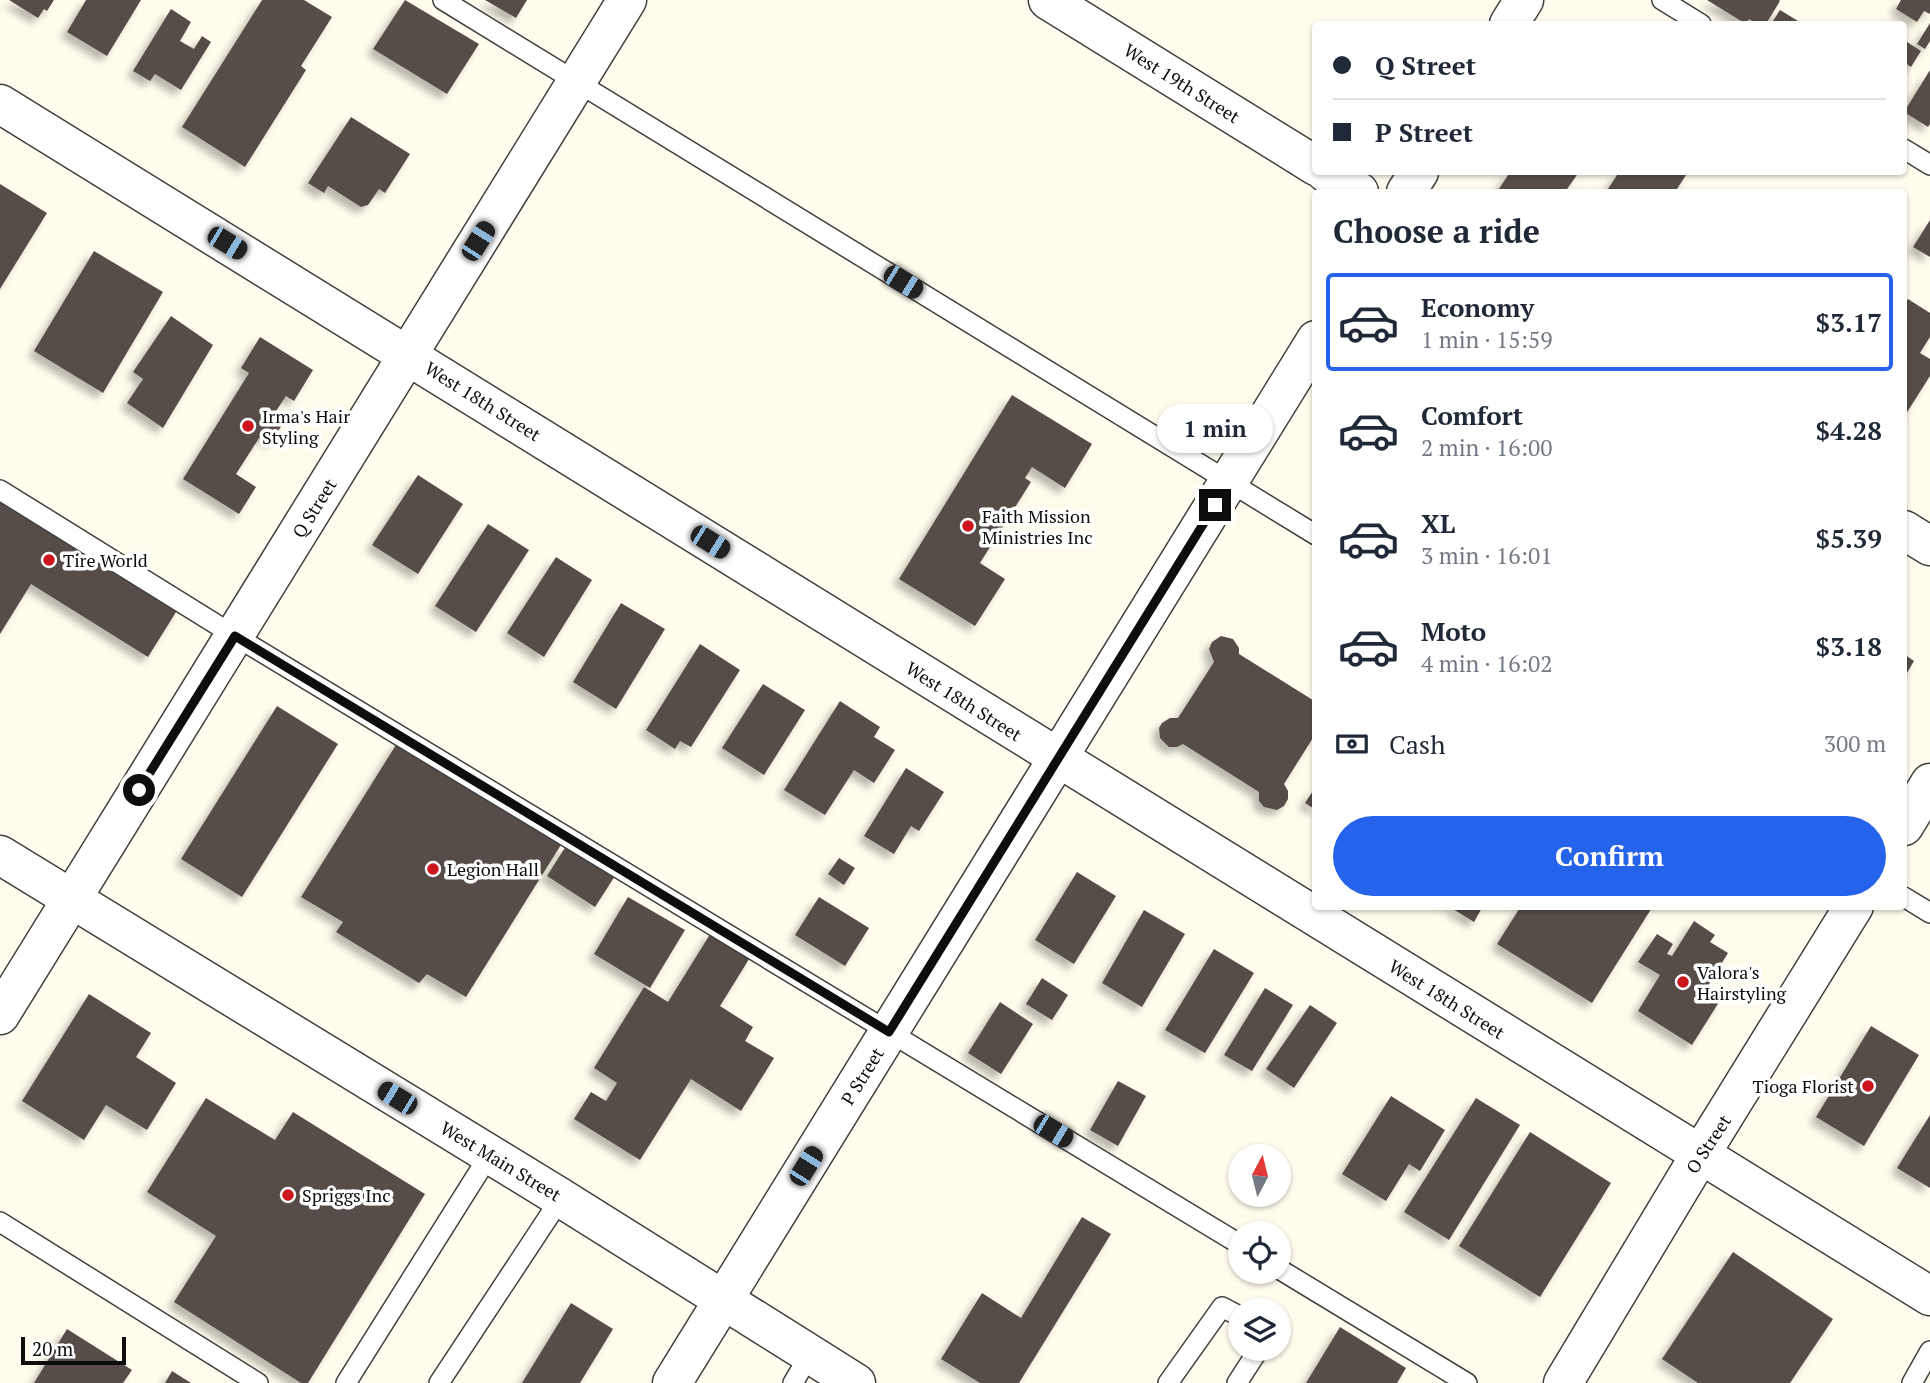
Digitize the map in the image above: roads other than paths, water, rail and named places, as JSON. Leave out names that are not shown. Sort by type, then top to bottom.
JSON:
[{"type":"street","name":"Q Street","points":[[0,1015],[627,0]]},
{"type":"street","name":"West 19th Street","points":[[1048,0],[1312,164]]},
{"type":"street","points":[[1511,21],[1524,0]]},
{"type":"street","name":"West 18th Street","points":[[0,104],[1930,1296]]},
{"type":"street","points":[[1330,175],[1354,189]]},
{"type":"street","name":"P Street","points":[[672,1383],[1312,347]]},
{"type":"street","points":[[1907,532],[1930,546]]},
{"type":"street","points":[[1907,821],[1930,783]]},
{"type":"street","name":"West Main Street","points":[[0,855],[490,1154],[722,1300],[801,1369],[856,1383]]},
{"type":"street","name":"O Street","points":[[1563,1383],[1852,910]]},
{"type":"lane","points":[[443,0],[1312,533]]},
{"type":"lane","points":[[1661,0],[1696,21]]},
{"type":"lane","points":[[1907,151],[1930,165]]},
{"type":"lane","points":[[0,490],[235,636],[1228,1237]]},
{"type":"lane","points":[[1907,899],[1930,913]]},
{"type":"lane","points":[[346,1383],[490,1154]]},
{"type":"lane","points":[[439,1383],[561,1198]]},
{"type":"lane","points":[[0,1222],[258,1383]]},
{"type":"lane","points":[[1291,1276],[1467,1383]]},
{"type":"lane","points":[[1168,1383],[1222,1307],[1228,1310]]},
{"type":"lane","points":[[1912,1383],[1930,1351]]},
{"type":"lane","points":[[1237,1383],[1251,1361]]},
{"type":"place","name":"Irma's Hair Styling","points":[[248,426]]},
{"type":"place","name":"Faith Mission Ministries Inc","points":[[968,526]]},
{"type":"place","name":"Tire World","points":[[49,560]]},
{"type":"place","name":"Legion Hall","points":[[433,869]]},
{"type":"place","name":"Valora's Hairstyling","points":[[1683,982]]},
{"type":"place","name":"Tioga Florist","points":[[1868,1086]]},
{"type":"place","name":"Spriggs Inc","points":[[288,1195]]}]
